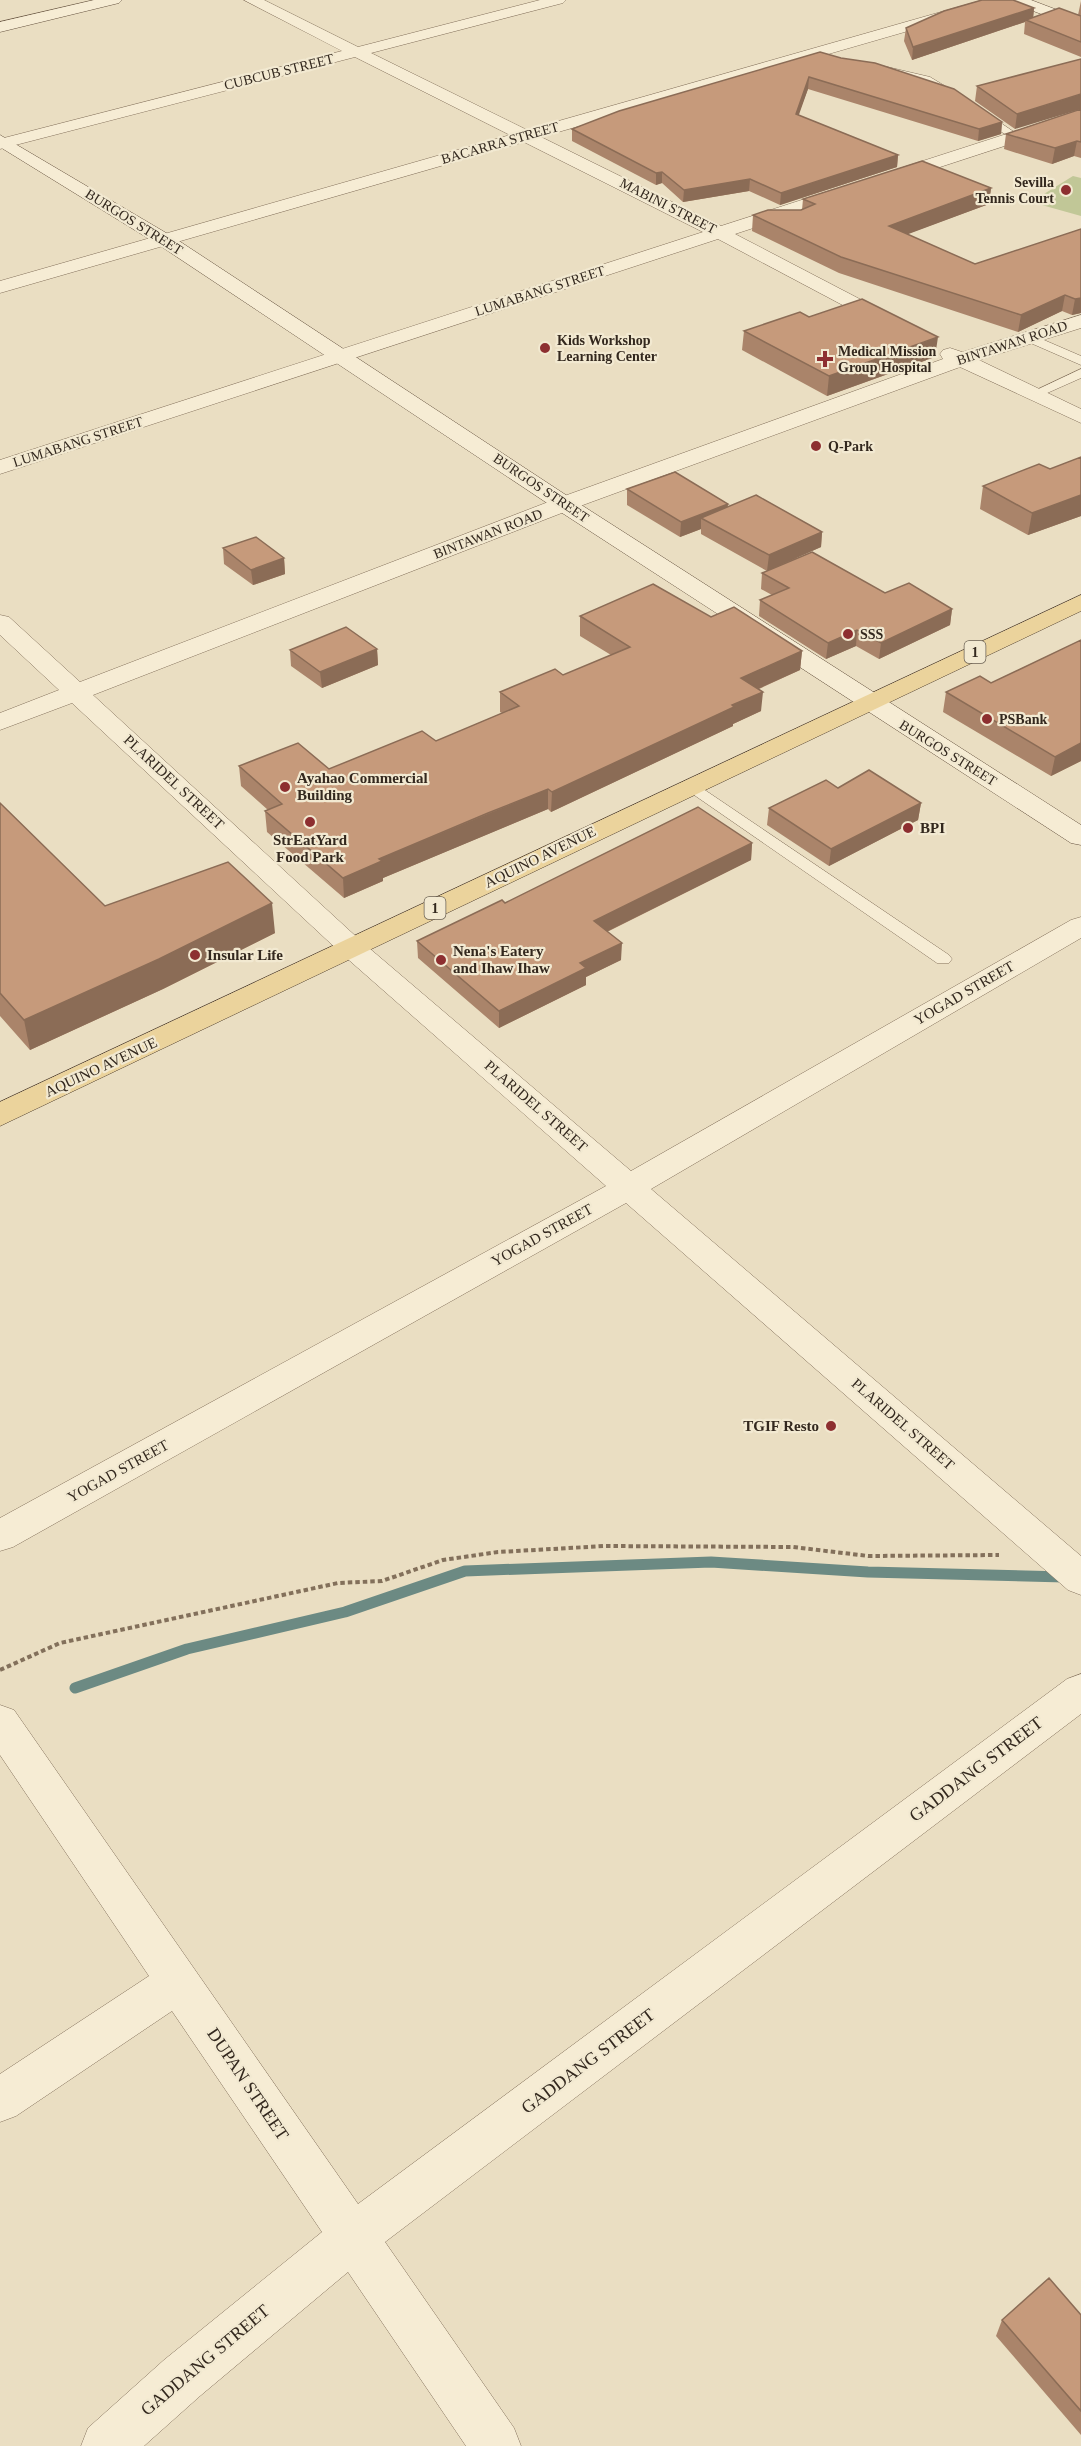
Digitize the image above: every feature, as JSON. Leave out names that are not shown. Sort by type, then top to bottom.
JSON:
[{"type":"main road","name":"AQUINO AVENUE","points":[[0,1115],[690,785],[871,704],[1081,602]]},
{"type":"street","points":[[0,27],[114,0]]},
{"type":"street","name":"MABINI STREET","points":[[252,0],[720,232],[908,332]]},
{"type":"street","name":"CUBCUB STREET","points":[[2,142],[558,0]]},
{"type":"street","name":"BACARRA STREET","points":[[0,287],[1000,0]]},
{"type":"street","points":[[1017,0],[1081,24]]},
{"type":"street","name":"LUMABANG STREET","points":[[0,467],[1081,115]]},
{"type":"street","name":"BURGOS STREET","points":[[2,142],[166,241],[871,704],[1081,837]]},
{"type":"street","name":"BINTAWAN ROAD","points":[[0,722],[564,504],[961,359],[1081,321]]},
{"type":"street","points":[[929,343],[1081,417]]},
{"type":"street","name":"PLARIDEL STREET","points":[[0,622],[352,948],[1081,1579]]},
{"type":"street","name":"YOGAD STREET","points":[[0,1536],[629,1186],[1081,926]]},
{"type":"street","name":"GADDANG STREET","points":[[106,2446],[148,2407],[353,2237],[1081,1691]]},
{"type":"street","name":"DUPAN STREET","points":[[0,1722],[496,2446]]},
{"type":"street","points":[[0,2100],[178,1982]]},
{"type":"lane","points":[[868,68],[927,79],[1015,136]]},
{"type":"lane","points":[[1030,338],[1081,362]]},
{"type":"lane","points":[[1032,394],[1081,373]]},
{"type":"lane","points":[[690,785],[943,959]]},
{"type":"path","points":[[0,1670],[60,1643],[338,1583],[382,1581],[443,1560],[498,1552],[605,1546],[793,1547],[868,1556],[1054,1555]]},
{"type":"green space","name":"Sevilla Tennis Court","points":[[1073,176],[1081,178],[1081,216],[1031,202]]},
{"type":"building","points":[[982,0],[1013,0],[1034,8],[913,47],[906,28],[944,11]]},
{"type":"building","points":[[1059,8],[1081,16],[1081,42],[1026,20]]},
{"type":"building","points":[[820,52],[875,63],[954,89],[1002,122],[979,129],[809,77],[796,114],[898,155],[781,193],[750,179],[684,190],[662,172],[656,173],[572,129],[619,111]]},
{"type":"building","points":[[1081,59],[1081,94],[1017,114],[977,86]]},
{"type":"building","points":[[1081,109],[1081,142],[1077,141],[1055,148],[1006,134]]},
{"type":"building","points":[[922,161],[991,188],[889,226],[975,264],[1081,229],[1081,298],[1075,299],[1065,295],[1021,315],[841,257],[753,215],[768,210],[801,210],[815,204],[803,199]]},
{"type":"building","points":[[862,299],[938,337],[829,376],[744,331],[800,312],[809,317]]},
{"type":"building","points":[[1081,457],[1081,495],[1032,513],[983,486],[1039,464],[1050,469]]},
{"type":"building","points":[[675,472],[728,504],[681,522],[627,489]]},
{"type":"building","points":[[756,495],[822,532],[769,555],[701,518]]},
{"type":"building","points":[[256,537],[284,558],[251,570],[223,548]]},
{"type":"building","points":[[812,552],[885,593],[909,583],[952,609],[881,643],[857,630],[828,643],[760,600],[789,588],[762,573]]},
{"type":"building","points":[[653,584],[711,617],[734,607],[802,651],[741,678],[763,692],[732,705],[734,707],[552,792],[548,789],[488,813],[379,859],[382,861],[343,878],[265,811],[282,804],[239,766],[298,743],[329,769],[422,731],[436,741],[519,706],[500,692],[555,669],[563,675],[630,647],[580,616]]},
{"type":"building","points":[[346,627],[377,649],[320,672],[290,650]]},
{"type":"building","points":[[1081,640],[1081,743],[1055,757],[946,692],[980,676],[991,683]]},
{"type":"building","points":[[869,770],[921,803],[831,849],[769,808],[826,780],[838,788]]},
{"type":"building","points":[[0,803],[105,906],[228,862],[272,903],[159,959],[24,1020],[0,993]]},
{"type":"building","points":[[698,807],[752,843],[594,921],[622,943],[580,963],[586,968],[499,1011],[417,941],[502,900],[505,903]]},
{"type":"building","points":[[1049,2278],[1081,2315],[1081,2411],[1002,2320]]},
{"type":"waterway","points":[[75,1688],[187,1649],[345,1612],[465,1571],[711,1562],[868,1572],[1065,1577]]},
{"type":"place","name":"Sevilla Tennis Court","points":[[1066,190]]},
{"type":"place","name":"Kids Workshop Learning Center","points":[[545,348]]},
{"type":"place","name":"Medical Mission Group Hospital","points":[[825,359]]},
{"type":"place","name":"Q-Park","points":[[816,446]]},
{"type":"place","name":"SSS","points":[[848,634]]},
{"type":"place","name":"PSBank","points":[[987,719]]},
{"type":"place","name":"Ayahao Commercial Building","points":[[285,787]]},
{"type":"place","name":"StrEatYard Food Park","points":[[310,822]]},
{"type":"place","name":"BPI","points":[[908,828]]},
{"type":"place","name":"Insular Life","points":[[195,955]]},
{"type":"place","name":"Nena's Eatery and Ihaw Ihaw","points":[[441,960]]},
{"type":"place","name":"TGIF Resto","points":[[831,1426]]}]
